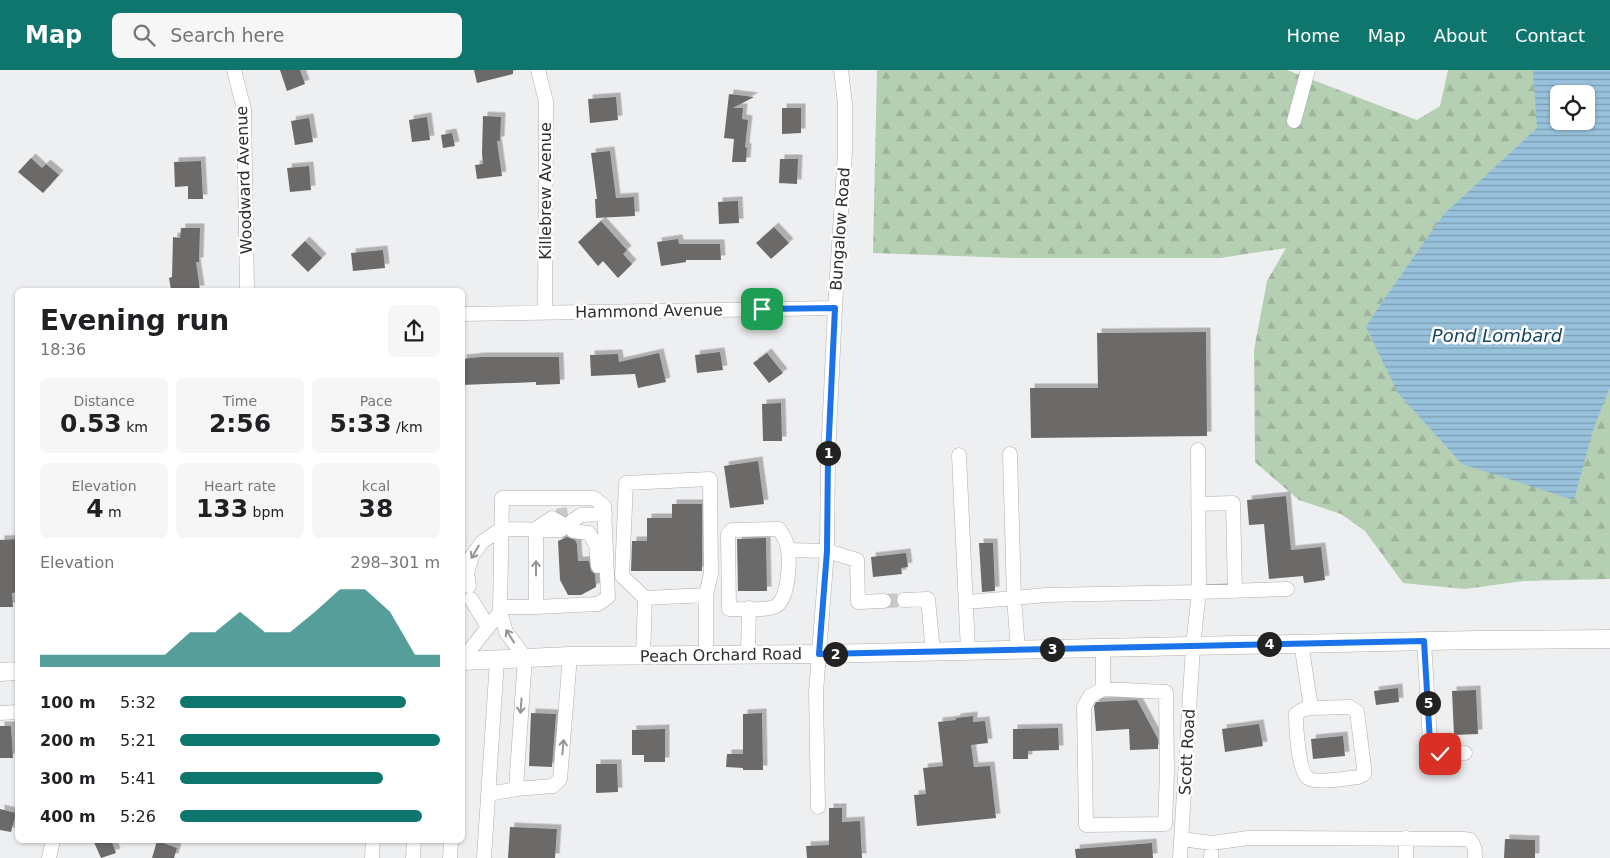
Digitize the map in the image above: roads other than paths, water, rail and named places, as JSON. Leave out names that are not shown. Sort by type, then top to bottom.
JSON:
[{"type":"main road","name":"Peach Orchard Road","points":[[465,660],[570,656],[819,654],[1610,638]]},
{"type":"main road","points":[[0,672],[15,671]]},
{"type":"street","name":"Woodward Avenue","points":[[234,70],[244,109],[247,288]]},
{"type":"street","name":"Killebrew Avenue","points":[[538,70],[546,101],[544,312]]},
{"type":"street","name":"Bungalow Road","points":[[818,807],[816,692],[827,551],[828,456],[845,151],[845,104],[841,70]]},
{"type":"street","points":[[1294,120],[1308,70]]},
{"type":"street","name":"Hammond Avenue","points":[[465,314],[835,308]]},
{"type":"street","name":"Scott Road","points":[[1180,858],[1193,646],[1200,592],[1198,450]]},
{"type":"street","points":[[1010,454],[1014,598],[1018,650]]},
{"type":"street","points":[[959,455],[968,651]]},
{"type":"street","points":[[706,595],[645,598],[622,576],[626,483],[710,479],[711,573],[706,595],[706,655]]},
{"type":"street","points":[[500,609],[598,604],[608,597],[604,506],[594,498],[502,498],[500,609],[506,632],[524,657],[516,789]]},
{"type":"street","points":[[1198,504],[1233,503],[1235,591]]},
{"type":"street","points":[[488,627],[470,592],[467,573],[472,556],[482,542],[501,529],[536,529],[564,518],[605,514]]},
{"type":"street","points":[[564,518],[588,534],[596,545],[598,564],[607,579]]},
{"type":"street","points":[[536,529],[536,607]]},
{"type":"street","points":[[779,529],[783,534],[788,550],[786,592],[781,602],[773,608],[748,608],[729,609],[728,534],[732,530],[779,529]]},
{"type":"street","points":[[788,550],[827,551],[857,560],[858,602],[884,596]]},
{"type":"street","points":[[967,602],[1046,595],[1287,590]]},
{"type":"street","points":[[903,596],[928,591],[933,652]]},
{"type":"street","points":[[643,656],[645,598]]},
{"type":"street","points":[[748,608],[748,654]]},
{"type":"street","points":[[465,656],[500,609]]},
{"type":"street","points":[[1424,641],[1430,742],[1434,750],[1440,754],[1465,753]]},
{"type":"street","points":[[1301,643],[1311,708]]},
{"type":"street","points":[[1103,648],[1103,689]]},
{"type":"street","points":[[489,794],[516,789],[553,786],[560,779],[570,656]]},
{"type":"street","points":[[484,858],[497,660]]},
{"type":"street","points":[[1103,689],[1166,692],[1167,772],[1165,824],[1086,825],[1084,707],[1090,696],[1103,689]]},
{"type":"street","points":[[1350,707],[1357,712],[1364,774],[1358,777],[1316,781],[1308,778],[1302,770],[1296,714],[1311,708],[1350,707]]},
{"type":"street","points":[[0,713],[15,712]]},
{"type":"street","points":[[1167,772],[1185,772]]},
{"type":"street","points":[[1181,839],[1212,843],[1248,838],[1470,840],[1475,849],[1475,858]]},
{"type":"street","points":[[1406,838],[1406,858]]},
{"type":"street","points":[[49,858],[52,843]]},
{"type":"street","points":[[372,858],[373,843]]},
{"type":"street","points":[[413,858],[414,843]]},
{"type":"street","points":[[450,858],[452,843]]},
{"type":"street","points":[[1211,858],[1212,843]]},
{"type":"water","name":"Pond Lombard","points":[[1533,70],[1610,70],[1610,387],[1593,430],[1574,500],[1462,464],[1398,393],[1366,327],[1444,214],[1537,128]]},
{"type":"tunnel","points":[[557,516],[568,514]]},
{"type":"tunnel","points":[[884,601],[904,600]]}]
